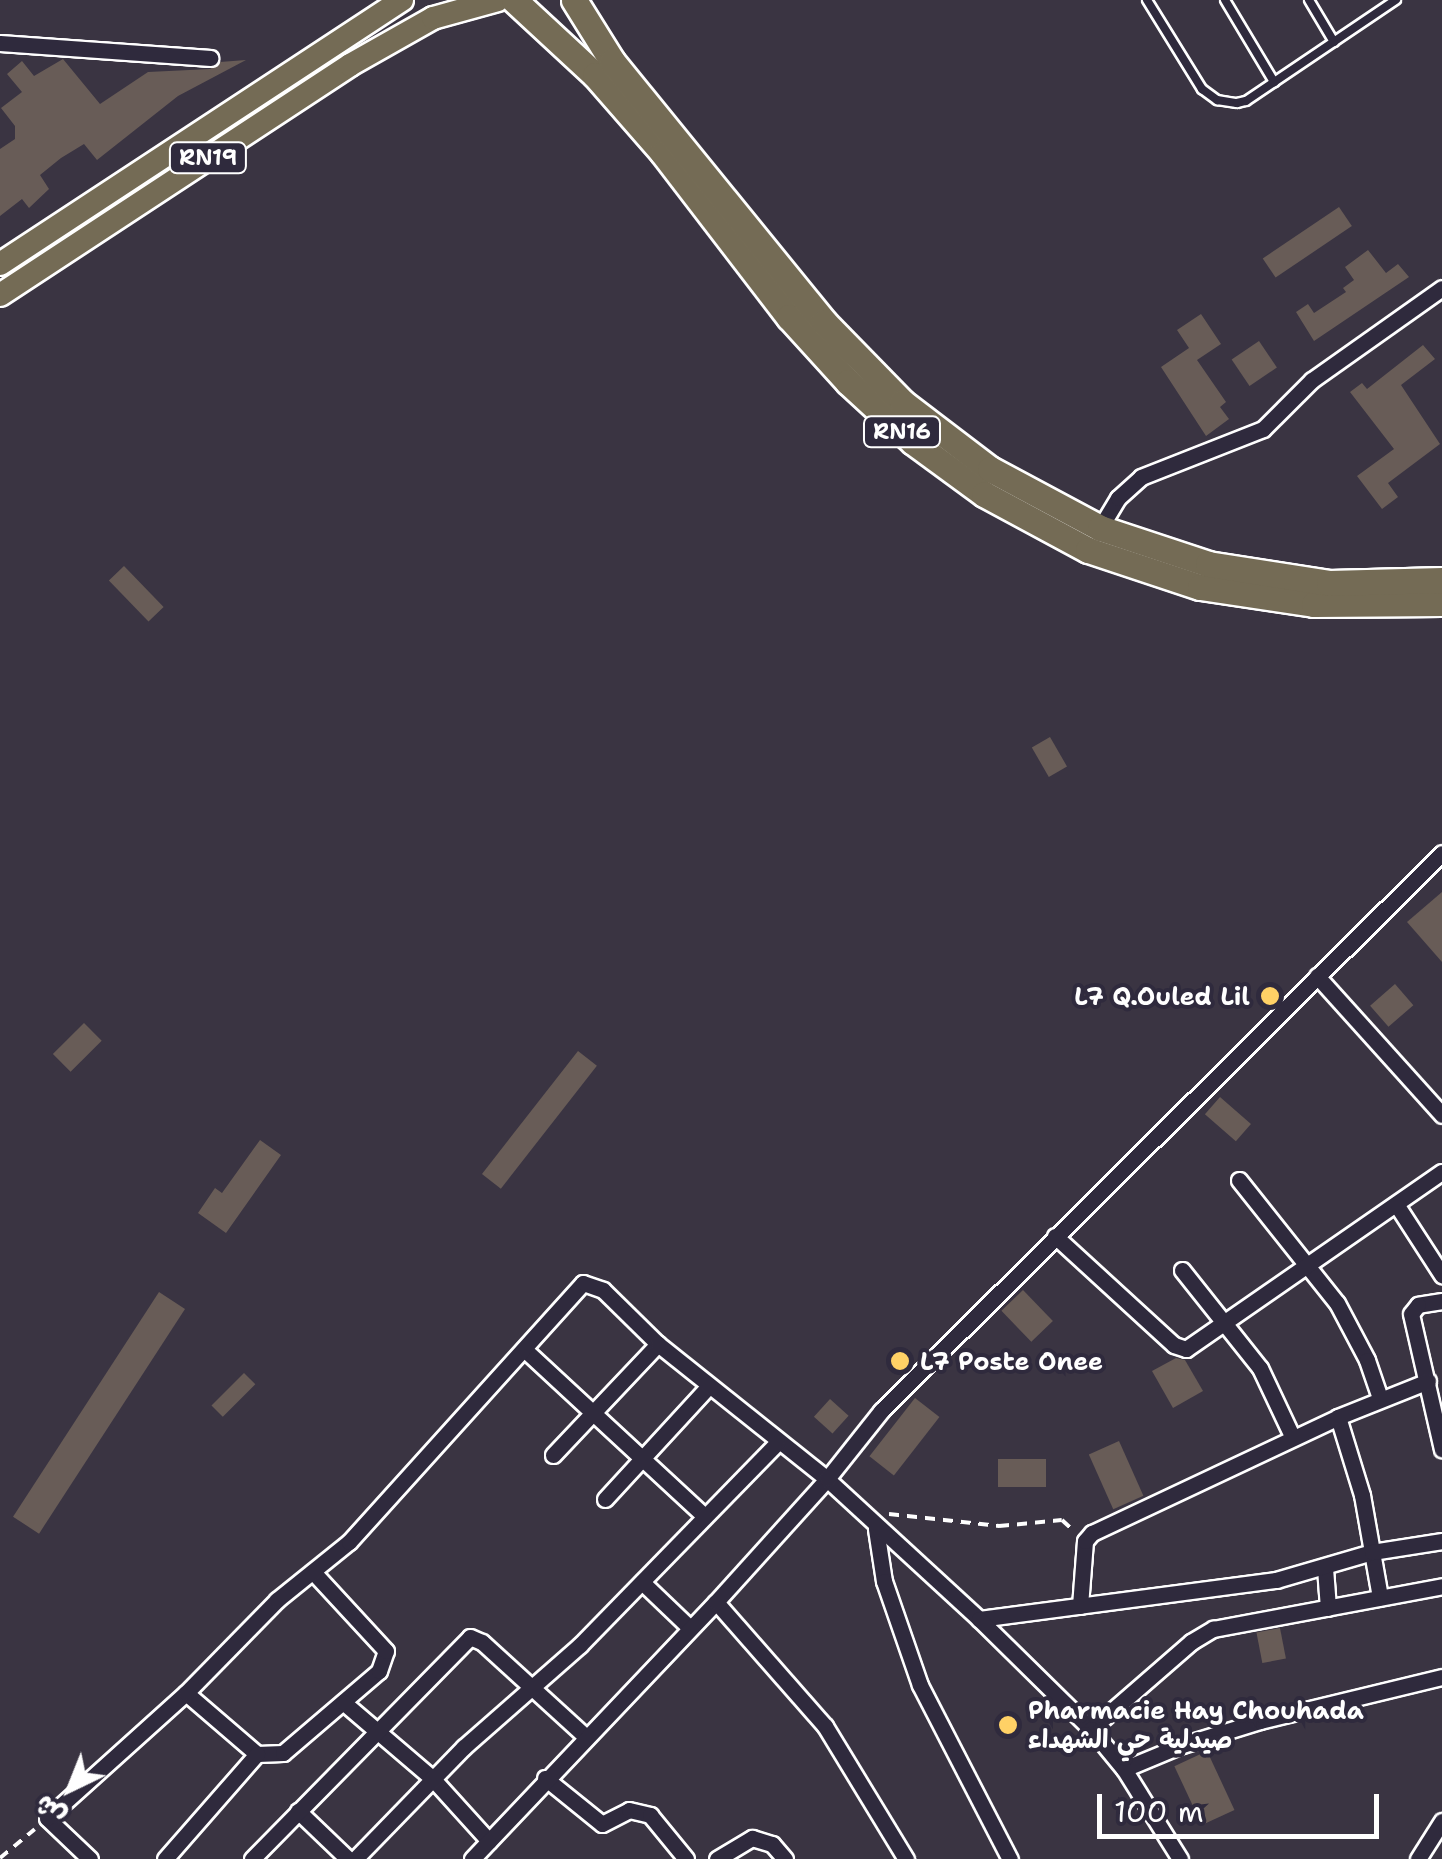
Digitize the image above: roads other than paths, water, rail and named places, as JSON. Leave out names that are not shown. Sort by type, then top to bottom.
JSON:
[{"type":"highway","name":"RN16","points":[[513,0],[595,75],[663,153],[818,350],[913,442],[984,494],[1088,550],[1200,586],[1314,604],[1442,604]]},
{"type":"highway","name":"RN16","points":[[574,0],[596,40],[824,322],[874,376],[930,426],[990,469],[1100,528],[1182,557],[1275,578],[1370,584],[1442,580]]},
{"type":"main road","name":"RN19","points":[[0,264],[402,0]]},
{"type":"main road","name":"RN19","points":[[0,295],[350,65],[434,18],[498,0]]},
{"type":"street","points":[[0,44],[210,58]]},
{"type":"street","points":[[1100,528],[1118,498],[1142,477],[1263,429],[1312,380],[1442,288]]},
{"type":"street","points":[[472,1859],[584,1736],[716,1602],[827,1480],[880,1411],[1436,858],[1442,877]]},
{"type":"street","points":[[1317,976],[1442,1115]]},
{"type":"street","points":[[1055,1236],[1180,1349],[1194,1347],[1442,1172]]},
{"type":"street","points":[[1239,1180],[1309,1263],[1354,1330],[1380,1398]]},
{"type":"street","points":[[1396,1204],[1442,1275]]},
{"type":"street","points":[[1182,1270],[1260,1368],[1293,1438]]},
{"type":"street","points":[[90,1859],[48,1818],[186,1692],[277,1600],[349,1542],[583,1283],[603,1290],[658,1344],[827,1480],[876,1529],[979,1619],[1091,1729],[1124,1769],[1180,1859]]},
{"type":"street","points":[[1442,1302],[1418,1306],[1412,1314],[1442,1448]]},
{"type":"street","points":[[553,1455],[596,1415],[658,1344]]},
{"type":"street","points":[[524,1349],[703,1515]]},
{"type":"street","points":[[1080,1606],[1085,1541],[1096,1530],[1338,1416],[1428,1381]]},
{"type":"street","points":[[605,1499],[709,1386]]},
{"type":"street","points":[[1338,1416],[1362,1495],[1380,1597]]},
{"type":"street","points":[[298,1811],[351,1859],[642,1582],[777,1442]]},
{"type":"street","points":[[876,1529],[884,1581],[920,1685],[1010,1859]]},
{"type":"street","points":[[979,1619],[1276,1580],[1372,1552],[1442,1540]]},
{"type":"street","points":[[1325,1568],[1328,1608]]},
{"type":"street","points":[[165,1859],[257,1754],[283,1752],[379,1671],[386,1651],[313,1572]]},
{"type":"street","points":[[642,1582],[689,1627]]},
{"type":"street","points":[[1091,1729],[1191,1642],[1214,1629],[1442,1586]]},
{"type":"street","points":[[716,1602],[825,1726],[906,1859]]},
{"type":"street","points":[[252,1859],[374,1730],[470,1637],[482,1642],[584,1736]]},
{"type":"street","points":[[1124,1769],[1182,1745],[1260,1721],[1442,1677]]},
{"type":"street","points":[[186,1692],[257,1754]]},
{"type":"street","points":[[343,1702],[432,1778],[489,1840]]},
{"type":"street","points":[[545,1778],[602,1824],[629,1810],[650,1815],[686,1859]]},
{"type":"street","points":[[1418,1859],[1442,1820]]},
{"type":"street","points":[[717,1859],[752,1838],[772,1844],[785,1859]]},
{"type":"lane","points":[[1148,0],[1196,81],[1209,96],[1227,102],[1246,101],[1393,1]]},
{"type":"lane","points":[[1225,0],[1274,82]]},
{"type":"lane","points":[[1310,0],[1334,42]]},
{"type":"place","name":"L7 Q.Ouled Lil","points":[[1270,996]]},
{"type":"place","name":"L7 Poste Onee","points":[[900,1361]]},
{"type":"place","name":"Pharmacie Hay Chouhada صيدلية حي الشهداء","points":[[1008,1725]]}]
